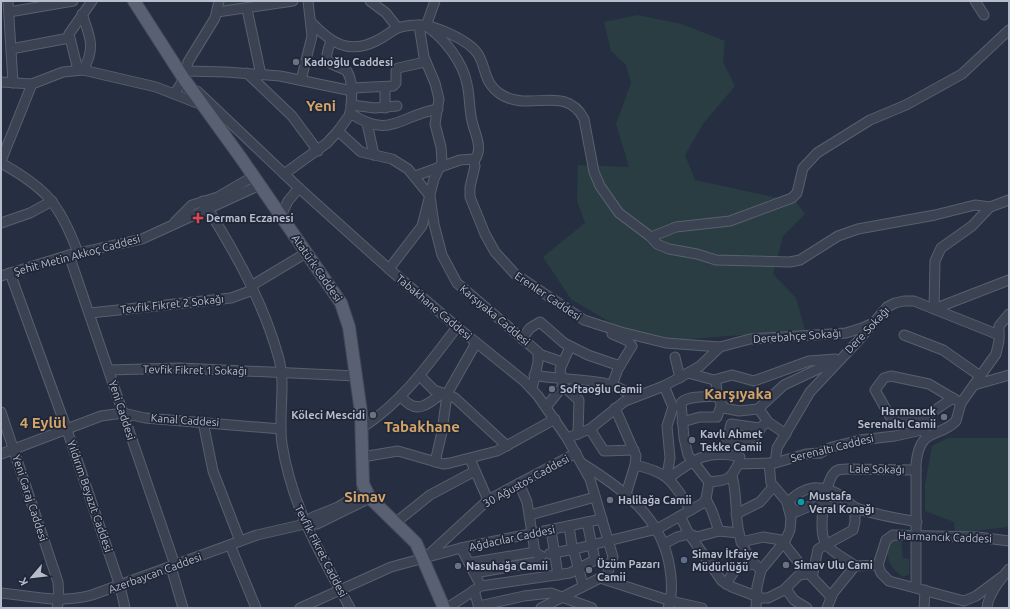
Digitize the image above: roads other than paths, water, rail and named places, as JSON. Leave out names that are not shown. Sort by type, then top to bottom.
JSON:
[{"type":"main road","name":"Atatürk Caddesi","points":[[134,1],[185,75],[202,105],[257,180],[336,295],[345,312],[349,327],[362,427],[362,477],[368,494]]},
{"type":"main road","points":[[368,494],[416,543],[444,608]]},
{"type":"street","points":[[8,1],[9,12],[6,35],[11,49],[13,83]]},
{"type":"street","points":[[9,12],[73,1]]},
{"type":"street","points":[[81,70],[69,38],[70,30],[92,1]]},
{"type":"street","points":[[175,93],[185,75],[188,62],[217,12],[219,1]]},
{"type":"street","points":[[217,12],[247,9],[293,1]]},
{"type":"street","points":[[301,80],[310,48],[312,23],[308,1]]},
{"type":"street","points":[[370,1],[386,12],[397,27]]},
{"type":"street","points":[[389,269],[422,226],[434,179],[442,162],[441,147],[435,124],[438,109],[438,90],[425,62],[423,25],[435,1]]},
{"type":"street","points":[[975,1],[984,16]]},
{"type":"street","points":[[247,9],[261,75]]},
{"type":"street","points":[[81,70],[92,51],[90,37],[82,14]]},
{"type":"street","points":[[312,23],[331,41],[339,45],[352,46],[370,43],[397,27],[423,25],[443,30],[474,49],[480,58],[487,79],[501,95],[526,101],[562,100],[577,108],[584,120],[592,166],[600,186],[619,213],[663,248],[697,254],[716,260],[790,262],[804,257],[838,236],[858,229],[935,215],[975,205],[990,207]]},
{"type":"street","name":"Erenler Caddesi","points":[[423,25],[435,31],[446,43],[466,78],[471,118],[479,148],[478,156],[474,161],[475,166],[470,187],[470,197],[485,234],[495,252],[514,274],[584,320],[621,332],[666,343],[720,347]]},
{"type":"street","points":[[651,237],[676,227],[730,221],[792,198],[797,193],[803,168],[817,152],[870,120],[906,105],[956,77],[1009,30]]},
{"type":"street","points":[[11,49],[69,38]]},
{"type":"street","points":[[284,174],[318,150],[338,131],[350,109],[352,90],[347,71],[334,67],[327,59],[327,53],[331,41]]},
{"type":"street","points":[[185,75],[247,73],[301,80],[352,90],[395,85],[396,71],[398,68],[425,62]]},
{"type":"street","points":[[1,82],[32,84],[63,72],[81,70],[141,82],[175,93],[202,105]]},
{"type":"street","points":[[247,73],[292,116],[318,150]]},
{"type":"street","name":"Tabakhane Caddesi","points":[[185,75],[237,129],[284,174],[389,269],[532,389],[555,419],[590,479],[613,558],[606,578]]},
{"type":"street","points":[[1,162],[4,147],[32,84]]},
{"type":"street","points":[[385,87],[385,108]]},
{"type":"street","points":[[350,109],[398,106]]},
{"type":"street","points":[[350,109],[367,123],[388,126],[418,113],[438,109]]},
{"type":"street","points":[[367,123],[374,155]]},
{"type":"street","points":[[226,137],[237,129]]},
{"type":"street","points":[[338,131],[358,150],[396,160],[405,165],[430,196]]},
{"type":"street","points":[[415,176],[466,158],[474,161]]},
{"type":"street","name":"Yeni Caddesi","points":[[1,162],[26,177],[52,201],[63,215],[90,313],[173,566],[183,608]]},
{"type":"street","name":"Şehit Metin Akkoç Caddesi","points":[[6,274],[74,254],[142,239],[257,180]]},
{"type":"street","points":[[281,216],[288,201],[300,188]]},
{"type":"street","name":"Karşıyaka Caddesi","points":[[430,196],[442,255],[452,275],[464,290],[539,354],[532,389]]},
{"type":"street","points":[[1009,200],[990,207],[972,226],[949,242],[937,254],[935,261],[934,309],[1009,280]]},
{"type":"street","points":[[1,223],[30,213],[52,201]]},
{"type":"street","name":"Tevfik Fikret Caddesi","points":[[206,205],[252,288],[277,353],[282,373],[281,429],[285,458],[293,492],[305,524],[350,608]]},
{"type":"street","name":"Tevfik Fikret 2 Sokağı","points":[[90,313],[231,298],[252,288],[306,253]]},
{"type":"street","name":"Yıldırım Beyazıt Caddesi","points":[[6,274],[67,430],[120,586],[125,608]]},
{"type":"street","name":"Dere Sokağı","points":[[684,376],[716,380],[732,375],[752,381],[758,381],[809,361],[840,359],[858,341],[887,307],[904,301],[914,301],[999,335]]},
{"type":"street","points":[[920,420],[957,401],[974,385],[996,354],[1000,342],[999,335],[1001,322],[1009,314]]},
{"type":"street","points":[[584,320],[602,331],[631,343],[631,349],[620,366],[612,385]]},
{"type":"street","points":[[522,339],[530,328],[540,322],[570,347],[620,366]]},
{"type":"street","name":"Derebahçe Sokağı","points":[[720,347],[750,339],[846,333],[873,323]]},
{"type":"street","points":[[362,427],[380,415],[420,376],[457,327]]},
{"type":"street","points":[[904,334],[943,350],[980,376]]},
{"type":"street","points":[[435,462],[442,432],[445,394],[476,343]]},
{"type":"street","points":[[570,347],[560,369],[562,382],[579,400],[578,434]]},
{"type":"street","points":[[567,438],[590,429],[615,408],[635,397],[664,386],[684,376],[700,366],[720,347]]},
{"type":"street","points":[[539,354],[562,362]]},
{"type":"street","points":[[674,358],[684,376]]},
{"type":"street","points":[[716,380],[717,396],[722,406],[734,411],[750,411],[759,409],[784,385],[840,359]]},
{"type":"street","points":[[840,359],[810,392],[776,451],[769,478],[773,487],[787,503],[798,512],[810,506],[855,507],[917,522]]},
{"type":"street","name":"Tevfik Fikret 1 Sokağı","points":[[109,370],[180,368],[356,376]]},
{"type":"street","points":[[534,375],[562,382],[587,379],[612,385],[625,390],[635,397]]},
{"type":"street","points":[[974,385],[1009,375]]},
{"type":"street","points":[[420,376],[430,387],[464,405],[507,446]]},
{"type":"street","points":[[924,608],[920,589],[916,535],[916,470],[918,454],[925,433],[920,420],[915,415],[900,419],[891,418],[875,390],[881,380],[891,376],[921,382],[935,387],[957,401]]},
{"type":"street","points":[[546,407],[562,382]]},
{"type":"street","points":[[664,386],[672,403],[673,409],[668,426],[670,458],[668,477]]},
{"type":"street","points":[[401,396],[409,405],[417,407],[445,394]]},
{"type":"street","points":[[673,409],[683,400],[717,396]]},
{"type":"street","name":"Serenaltı Caddesi","points":[[668,477],[692,462],[708,455],[724,454],[739,461],[772,463],[806,454],[820,453],[832,447],[860,440],[925,433],[954,423],[958,417],[957,401]]},
{"type":"street","points":[[681,403],[686,452],[692,462],[709,482]]},
{"type":"street","points":[[682,422],[700,417],[717,417],[722,406]]},
{"type":"street","points":[[615,408],[634,450],[635,465],[626,494]]},
{"type":"street","points":[[759,409],[765,425]]},
{"type":"street","points":[[724,454],[734,411]]},
{"type":"street","name":"Yeni Garaj Caddesi","points":[[1,412],[58,582],[58,604]]},
{"type":"street","name":"Kanal Caddesi","points":[[1,454],[101,416],[123,413],[145,418],[281,429]]},
{"type":"street","points":[[362,457],[398,451],[435,462],[450,463],[507,446],[555,419]]},
{"type":"street","points":[[203,422],[213,471],[240,541]]},
{"type":"street","points":[[730,424],[755,428],[765,425],[786,434]]},
{"type":"street","points":[[727,441],[746,440],[758,435],[765,425]]},
{"type":"street","points":[[590,429],[604,451],[634,450]]},
{"type":"street","points":[[709,482],[726,480],[732,476],[746,440]]},
{"type":"street","name":"30 Ağustos Caddesi","points":[[424,559],[488,500],[576,453]]},
{"type":"street","points":[[470,458],[488,500]]},
{"type":"street","points":[[582,464],[626,494],[640,507],[657,529],[664,544],[671,576],[669,604]]},
{"type":"street","points":[[635,465],[651,469],[668,477],[692,510]]},
{"type":"street","name":"Lale Sokağı","points":[[825,544],[821,528],[828,490],[834,473],[842,469],[916,470]]},
{"type":"street","points":[[395,523],[430,495],[475,471]]},
{"type":"street","points":[[732,476],[740,537],[747,556],[761,570]]},
{"type":"street","points":[[469,563],[514,556],[538,556],[609,542],[657,529],[703,503],[706,498],[709,482]]},
{"type":"street","points":[[519,483],[527,502],[530,515],[538,556],[539,577]]},
{"type":"street","points":[[736,514],[760,502],[773,487]]},
{"type":"street","points":[[680,516],[689,534],[717,576],[726,584],[757,596],[768,598],[786,589],[799,575],[810,575],[815,571],[816,552],[825,544],[853,530],[855,522],[855,507],[842,496],[828,490],[814,487],[806,488],[787,503]]},
{"type":"street","name":"Azerbaycan Caddesi","points":[[1,593],[40,603],[58,604],[120,586],[270,531],[305,524],[317,524],[368,494]]},
{"type":"street","points":[[530,515],[595,497]]},
{"type":"street","points":[[706,498],[719,531]]},
{"type":"street","points":[[756,608],[758,580],[761,570],[784,543],[788,535],[791,524],[787,503]]},
{"type":"street","name":"Ağdacılar Caddesi","points":[[300,608],[391,567],[461,548],[602,519]]},
{"type":"street","points":[[447,608],[478,588],[499,583],[572,572],[577,568],[595,560],[588,522]]},
{"type":"street","points":[[569,526],[577,568],[583,585]]},
{"type":"street","points":[[551,530],[558,575]]},
{"type":"street","points":[[664,544],[677,537],[689,534],[697,537],[719,531],[740,537],[778,539],[784,543],[810,575],[831,596]]},
{"type":"street","name":"Harmancık Caddesi","points":[[878,565],[884,545],[890,537],[897,535],[997,539],[1009,541]]},
{"type":"street","points":[[997,539],[1009,535]]},
{"type":"street","points":[[511,538],[514,556]]},
{"type":"street","points":[[490,542],[499,583]]},
{"type":"street","points":[[825,544],[856,566],[878,565],[881,573],[889,581],[971,604],[1006,573]]},
{"type":"street","points":[[230,545],[256,608]]},
{"type":"street","points":[[461,548],[475,574],[478,588],[479,607],[534,594],[551,593],[582,606],[592,608]]},
{"type":"street","points":[[475,574],[517,565],[538,556]]},
{"type":"street","points":[[726,584],[736,568],[754,564]]},
{"type":"street","points":[[517,565],[520,580]]},
{"type":"street","points":[[827,608],[831,596],[856,566]]},
{"type":"street","points":[[988,608],[990,599],[1006,573]]},
{"type":"street","points":[[541,608],[596,578],[606,578],[669,604],[702,608]]},
{"type":"street","points":[[786,589],[794,600],[808,608]]},
{"type":"place","name":"Kadıoğlu Caddesi","points":[[296,62]]},
{"type":"place","name":"Derman Eczanesi","points":[[198,218]]},
{"type":"place","name":"Softaoğlu Camii","points":[[552,389]]},
{"type":"place","name":"Köleci Mescidi","points":[[373,415]]},
{"type":"place","name":"Harmancık Serenaltı Camii","points":[[944,417]]},
{"type":"place","name":"Kavlı Ahmet Tekke Camii","points":[[692,440]]},
{"type":"place","name":"Halilağa Camii","points":[[610,500]]},
{"type":"place","name":"Mustafa Veral Konağı","points":[[801,502]]},
{"type":"place","name":"Simav İtfaiye Müdürlüğü","points":[[684,560]]},
{"type":"place","name":"Simav Ulu Cami","points":[[786,565]]},
{"type":"place","name":"Nasuhağa Camii","points":[[458,566]]},
{"type":"place","name":"Üzüm Pazarı Camii","points":[[589,570]]},
{"type":"district","name":"Yeni","points":[[321,106]]},
{"type":"district","name":"Karşıyaka","points":[[738,394]]},
{"type":"district","name":"4 Eylül","points":[[43,423]]},
{"type":"district","name":"Tabakhane","points":[[422,427]]},
{"type":"district","name":"Simav","points":[[365,497]]}]
